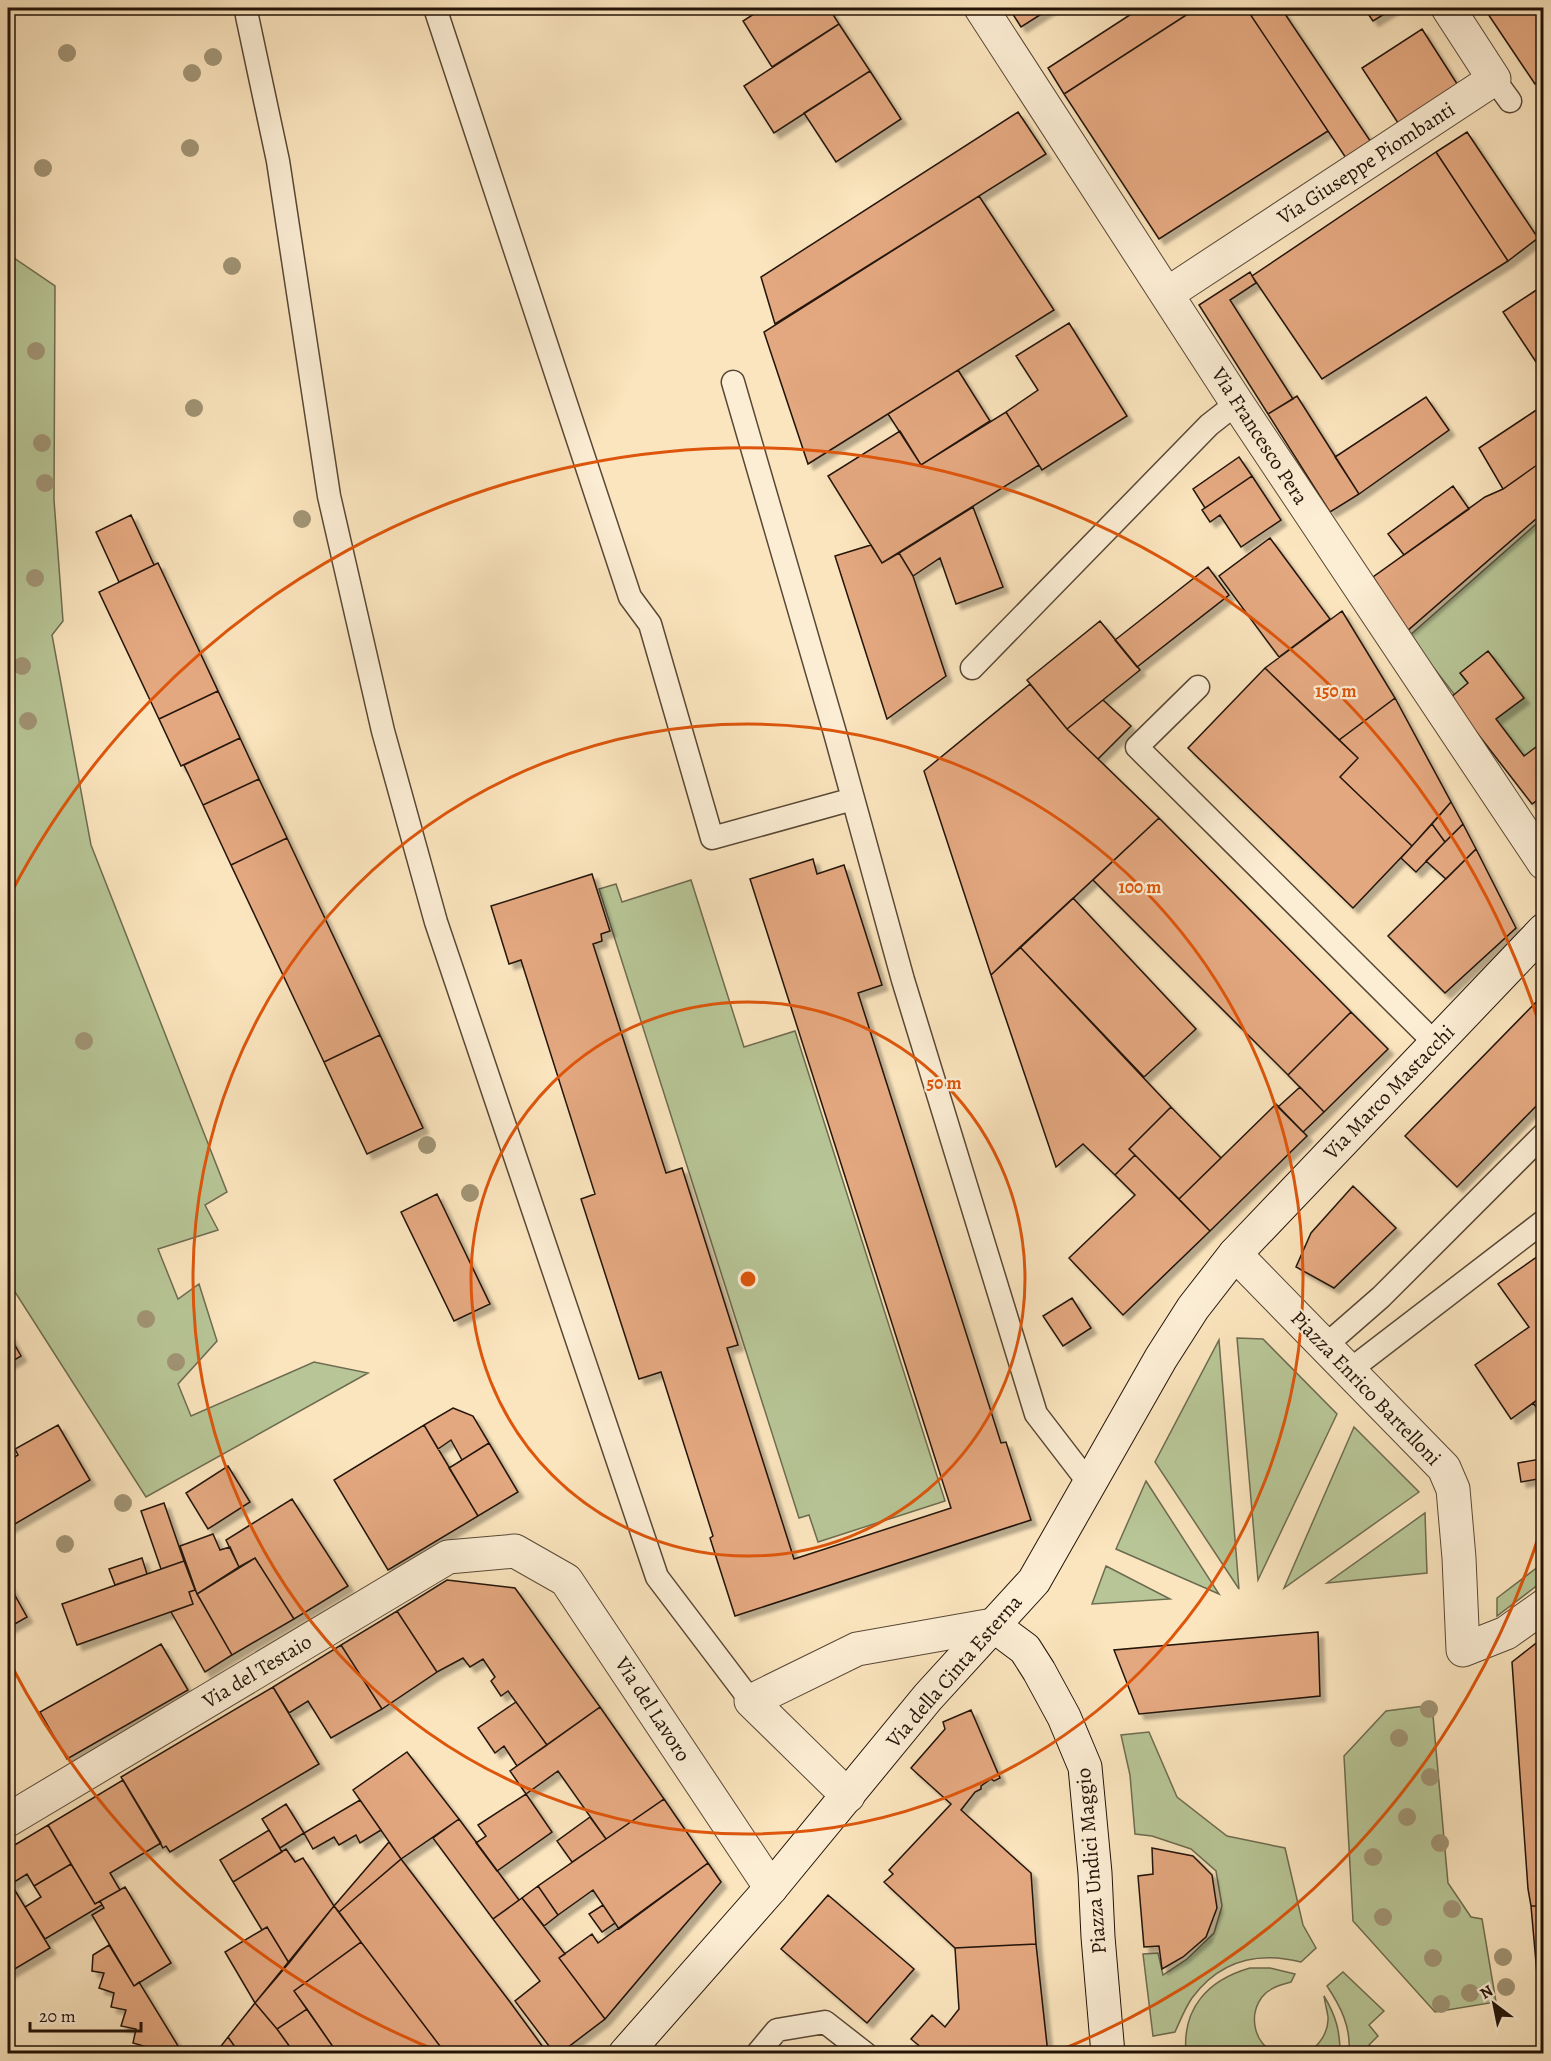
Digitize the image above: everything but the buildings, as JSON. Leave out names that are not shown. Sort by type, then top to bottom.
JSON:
[{"type":"street","name":"Via Francesco Pera","points":[[981,8],[1237,403],[1544,863]]},
{"type":"street","name":"Via Giuseppe Piombanti","points":[[1167,294],[1502,90],[1448,8]]},
{"type":"street","name":"Via Marco Mastacchi","points":[[1234,1254],[1544,930]]},
{"type":"street","name":"Via della Cinta Esterna","points":[[625,2054],[771,1888],[928,1696],[1034,1581],[1161,1358],[1193,1308],[1234,1254]]},
{"type":"street","name":"Piazza Enrico Bartelloni","points":[[1234,1254],[1326,1345],[1444,1468],[1453,1489],[1463,1650],[1506,1633],[1544,1606]]},
{"type":"street","name":"Via del Testaio","points":[[8,1820],[448,1557],[515,1551]]},
{"type":"street","name":"Via del Lavoro","points":[[515,1551],[566,1580],[771,1888]]},
{"type":"street","points":[[848,1796],[751,1701],[857,1649],[993,1625]]},
{"type":"street","name":"Piazza Undici Maggio","points":[[993,1625],[1025,1649],[1040,1671],[1064,1717],[1085,1767],[1108,2054]]},
{"type":"lane","points":[[435,8],[630,597],[650,624],[712,838],[853,798]]},
{"type":"lane","points":[[247,16],[278,160],[329,496],[383,731],[436,922],[657,1577],[751,1701]]},
{"type":"lane","points":[[733,382],[903,980],[1036,1414],[1089,1483]]},
{"type":"lane","points":[[972,668],[1209,425],[1237,403]]},
{"type":"lane","points":[[1198,687],[1137,747],[1435,1043]]},
{"type":"lane","points":[[1326,1345],[1381,1297],[1544,1134]]},
{"type":"lane","points":[[1350,1370],[1544,1221]]},
{"type":"lane","points":[[757,2054],[777,2030],[825,2022],[866,2054]]},
{"type":"green space","points":[[8,254],[55,286],[54,500],[63,621],[52,635],[91,845],[227,1192],[205,1205],[218,1230],[158,1249],[178,1299],[199,1284],[217,1341],[178,1384],[191,1416],[314,1362],[368,1373],[146,1497],[8,1281]]},
{"type":"green space","points":[[1543,518],[1543,810],[1450,698],[1454,694],[1409,636]]},
{"type":"green space","points":[[691,880],[744,1047],[795,1031],[945,1501],[818,1542],[809,1515],[799,1518],[599,889],[616,884],[622,902]]},
{"type":"green space","points":[[1237,1338],[1263,1339],[1337,1414],[1258,1580]]},
{"type":"green space","points":[[1219,1340],[1239,1589],[1155,1462]]},
{"type":"green space","points":[[1354,1427],[1419,1492],[1284,1588]]},
{"type":"green space","points":[[1146,1481],[1219,1594],[1116,1549]]},
{"type":"green space","points":[[1425,1513],[1427,1573],[1327,1583]]},
{"type":"green space","points":[[1543,1563],[1543,1581],[1497,1616],[1497,1598]]},
{"type":"green space","points":[[1106,1566],[1170,1599],[1092,1604]]},
{"type":"green space","points":[[1432,1705],[1448,1883],[1471,1917],[1482,1919],[1496,2002],[1435,2012],[1353,1921],[1344,1756],[1386,1711]]},
{"type":"green space","points":[[1149,1732],[1177,1797],[1227,1836],[1285,1848],[1303,1925],[1316,1948],[1301,1962],[1269,1958],[1241,1962],[1227,1967],[1203,1985],[1192,1998],[1175,2032],[1153,2036],[1143,1954],[1158,1953],[1163,1975],[1187,1959],[1214,1933],[1222,1906],[1216,1871],[1191,1849],[1152,1836],[1135,1834],[1130,1775],[1121,1735]]},
{"type":"green space","points":[[1250,1968],[1270,1968],[1295,1974],[1291,1982],[1268,1991],[1262,1997],[1255,2013],[1258,2037],[1263,2044],[1277,2053],[1186,2053],[1188,2022],[1201,1998],[1222,1980]]},
{"type":"green space","points":[[1343,1972],[1384,2011],[1369,2025],[1378,2036],[1369,2045],[1377,2053],[1349,2053],[1344,2018],[1327,1986]]},
{"type":"green space","points":[[1324,1996],[1332,2010],[1336,2024],[1340,2053],[1305,2053],[1319,2043],[1327,2028],[1328,2017]]}]
